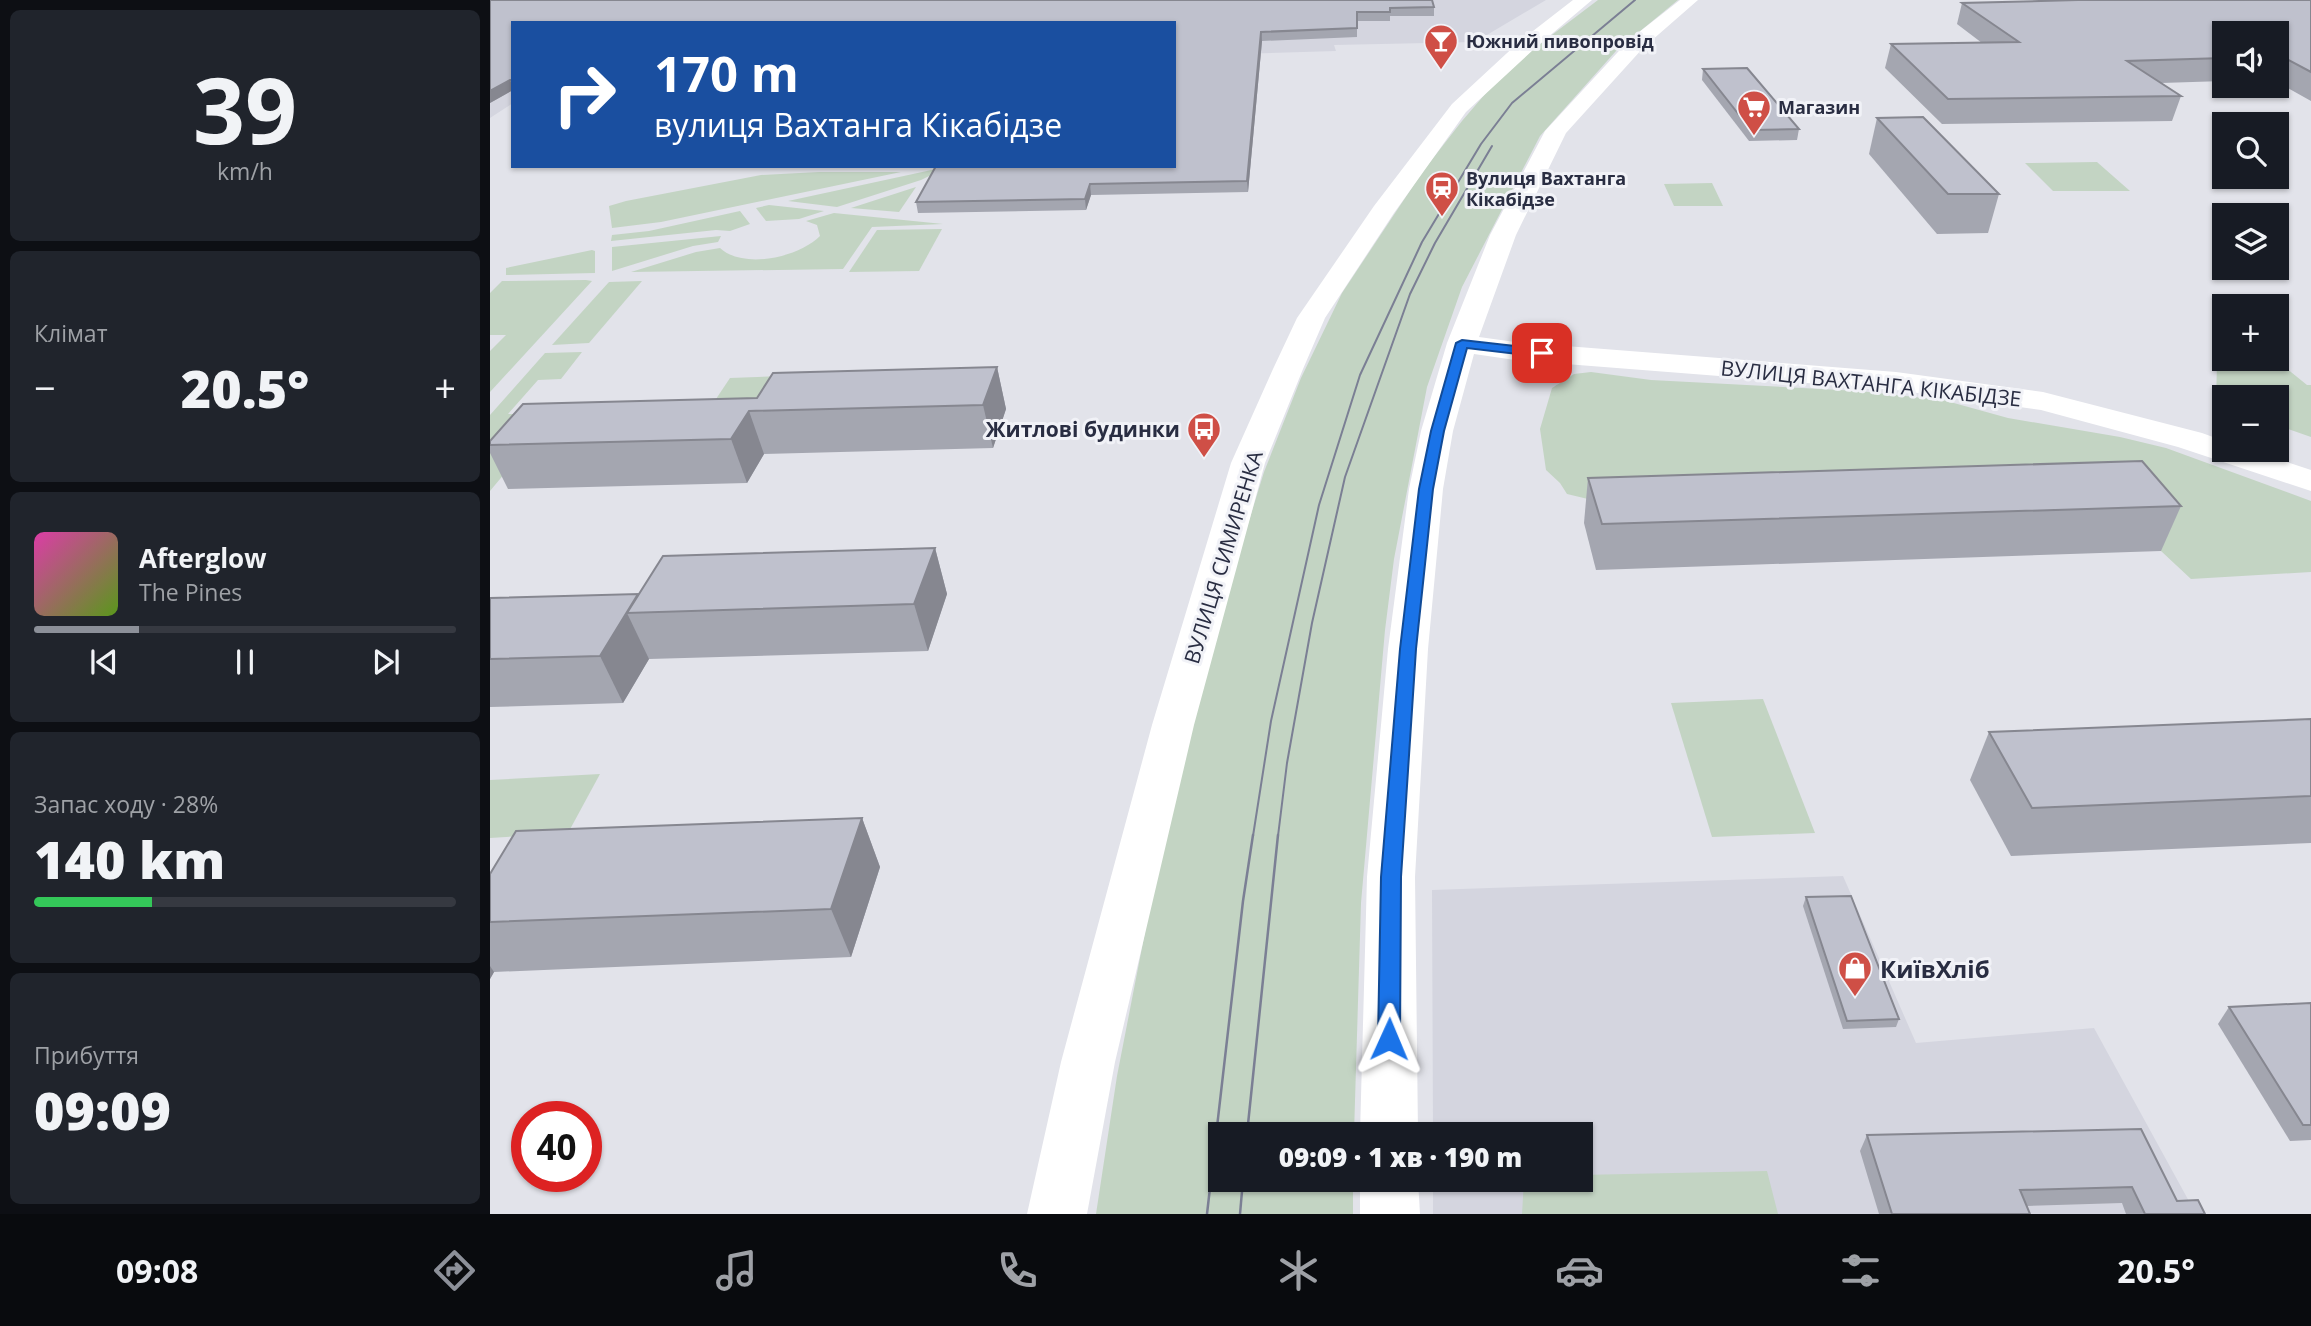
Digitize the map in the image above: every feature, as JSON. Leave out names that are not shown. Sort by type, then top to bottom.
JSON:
[{"type":"street","name":"ВУЛИЦЯ СИМИРЕНКА","points":[[1057,1214],[1087,1062],[1173,725],[1248,463],[1288,369],[1311,318],[1383,211],[1459,108],[1527,45],[1584,0]]},
{"type":"street","points":[[1389,1122],[1391,877],[1408,649],[1426,489],[1437,431],[1462,343],[1503,235],[1556,131],[1636,44],[1690,0]]},
{"type":"street","name":"ВУЛИЦЯ ВАХТАНГА КІКАБІДЗЕ","points":[[1462,343],[1515,351],[1896,382],[2043,401],[2190,440],[2311,481]]},
{"type":"street","points":[[1389,1192],[1390,1214]]},
{"type":"shaded area","points":[[490,0],[1546,0],[1475,42],[1334,45],[1336,51],[1176,56],[1176,21],[511,21],[511,104],[490,118]]},
{"type":"shaded area","points":[[1843,876],[1916,1043],[2094,1028],[2196,1214],[1433,1214],[1433,1192],[1593,1192],[1593,1122],[1433,1122],[1432,890]]},
{"type":"green space","points":[[1598,0],[1678,0],[1616,51],[1540,136],[1462,287],[1427,387],[1394,559],[1385,630],[1361,903],[1354,1122],[1208,1122],[1208,1192],[1353,1192],[1353,1214],[1096,1214],[1117,1076],[1167,819],[1220,615],[1264,472],[1301,378],[1342,293],[1423,171],[1462,121],[1492,86],[1536,47]]},
{"type":"green space","points":[[2097,162],[2130,191],[2053,191],[2025,163]]},
{"type":"green space","points":[[946,168],[921,180],[837,207],[788,201]]},
{"type":"green space","points":[[901,172],[661,222],[612,228],[609,206],[626,201],[761,175]]},
{"type":"green space","points":[[1712,183],[1723,206],[1674,206],[1664,184]]},
{"type":"green space","points":[[916,187],[899,212],[851,208]]},
{"type":"green space","points":[[769,205],[824,211],[799,219],[766,221],[756,208]]},
{"type":"green space","points":[[740,211],[750,224],[730,231],[716,230],[611,241],[612,235],[649,231]]},
{"type":"green space","points":[[834,213],[943,224],[872,227],[843,269],[631,272],[696,252],[720,248],[730,255],[743,258],[785,255],[799,250],[820,236],[817,225],[806,221]]},
{"type":"green space","points":[[942,229],[919,271],[849,272],[877,230]]},
{"type":"green space","points":[[721,236],[718,242],[693,246],[612,271],[612,247]]},
{"type":"green space","points":[[595,251],[595,273],[506,275],[506,268]]},
{"type":"green space","points":[[502,281],[592,281],[490,392],[490,351],[506,335],[490,335],[490,293]]},
{"type":"green space","points":[[642,281],[589,343],[552,345],[609,282]]},
{"type":"green space","points":[[582,352],[561,379],[538,380],[508,414],[554,414],[490,491],[490,415],[545,353]]},
{"type":"green space","points":[[2289,370],[2307,385],[2311,385],[2311,437],[2289,429],[2289,385],[2216,385],[2217,371]]},
{"type":"green space","points":[[1591,372],[1651,380],[1859,391],[1943,400],[2008,418],[2120,437],[2166,448],[2311,501],[2311,572],[2191,579],[2161,551],[1630,509],[1567,494],[1546,470],[1540,429],[1552,388],[1574,374]]},
{"type":"green space","points":[[783,376],[760,415],[704,417],[730,378]]},
{"type":"green space","points":[[1763,699],[1815,833],[1712,837],[1671,703]]},
{"type":"green space","points":[[600,774],[568,833],[490,838],[490,780]]},
{"type":"green space","points":[[1767,1171],[1778,1214],[1522,1214],[1523,1192],[1593,1192],[1593,1175]]},
{"type":"building","points":[[490,0],[1432,0],[1434,7],[1390,8],[1390,12],[1357,12],[1357,28],[1261,32],[1247,181],[1090,184],[1085,199],[916,202],[935,168],[1176,168],[1176,21],[511,21],[511,80],[490,91]]},
{"type":"building","points":[[2311,0],[2311,72],[2289,60],[2289,21],[2212,21],[2212,58],[2127,61],[2181,96],[1948,99],[1891,44],[2019,42],[1962,3]]},
{"type":"building","points":[[1747,68],[1799,129],[1751,130],[1703,69]]},
{"type":"building","points":[[1923,117],[1999,194],[1948,194],[1877,118]]},
{"type":"building","points":[[997,367],[983,405],[749,411],[731,439],[490,445],[490,441],[523,404],[757,398],[773,373]]},
{"type":"building","points":[[2142,461],[2181,506],[1602,524],[1588,478]]},
{"type":"building","points":[[935,548],[914,604],[627,613],[663,556]]},
{"type":"building","points":[[638,594],[600,656],[490,659],[490,598]]},
{"type":"building","points":[[2311,719],[2311,796],[2032,808],[1989,732]]},
{"type":"building","points":[[862,818],[831,909],[490,922],[490,874],[516,831]]},
{"type":"building","points":[[1851,896],[1899,1019],[1847,1021],[1806,897]]},
{"type":"building","points":[[2311,1003],[2311,1125],[2303,1125],[2229,1007]]},
{"type":"building","points":[[2141,1129],[2177,1201],[2198,1200],[2205,1214],[2145,1214],[2132,1187],[2020,1190],[2030,1214],[1892,1214],[1867,1135]]},
{"type":"tram line","points":[[1253,836],[1271,721],[1319,505],[1360,375],[1422,242],[1481,144],[1512,103],[1635,0]]},
{"type":"tram line","points":[[1278,836],[1287,763],[1312,623],[1345,477],[1410,294],[1435,243],[1492,146]]},
{"type":"tram line","points":[[1207,1214],[1253,835]]},
{"type":"tram line","points":[[1248,1122],[1278,835]]},
{"type":"tram line","points":[[1240,1214],[1242,1192]]},
{"type":"place","name":"Южний пивопровід","points":[[1441,71]]},
{"type":"place","name":"Магазин","points":[[1754,137]]},
{"type":"place","name":"Вулиця Вахтанга Кікабідзе","points":[[1442,218]]},
{"type":"place","name":"Житлові будинки","points":[[1204,459]]},
{"type":"place","name":"КиївХліб","points":[[1855,998]]},
{"type":"route","points":[[1389,1039],[1391,877],[1408,649],[1426,489],[1437,431],[1462,343],[1542,353]]}]
